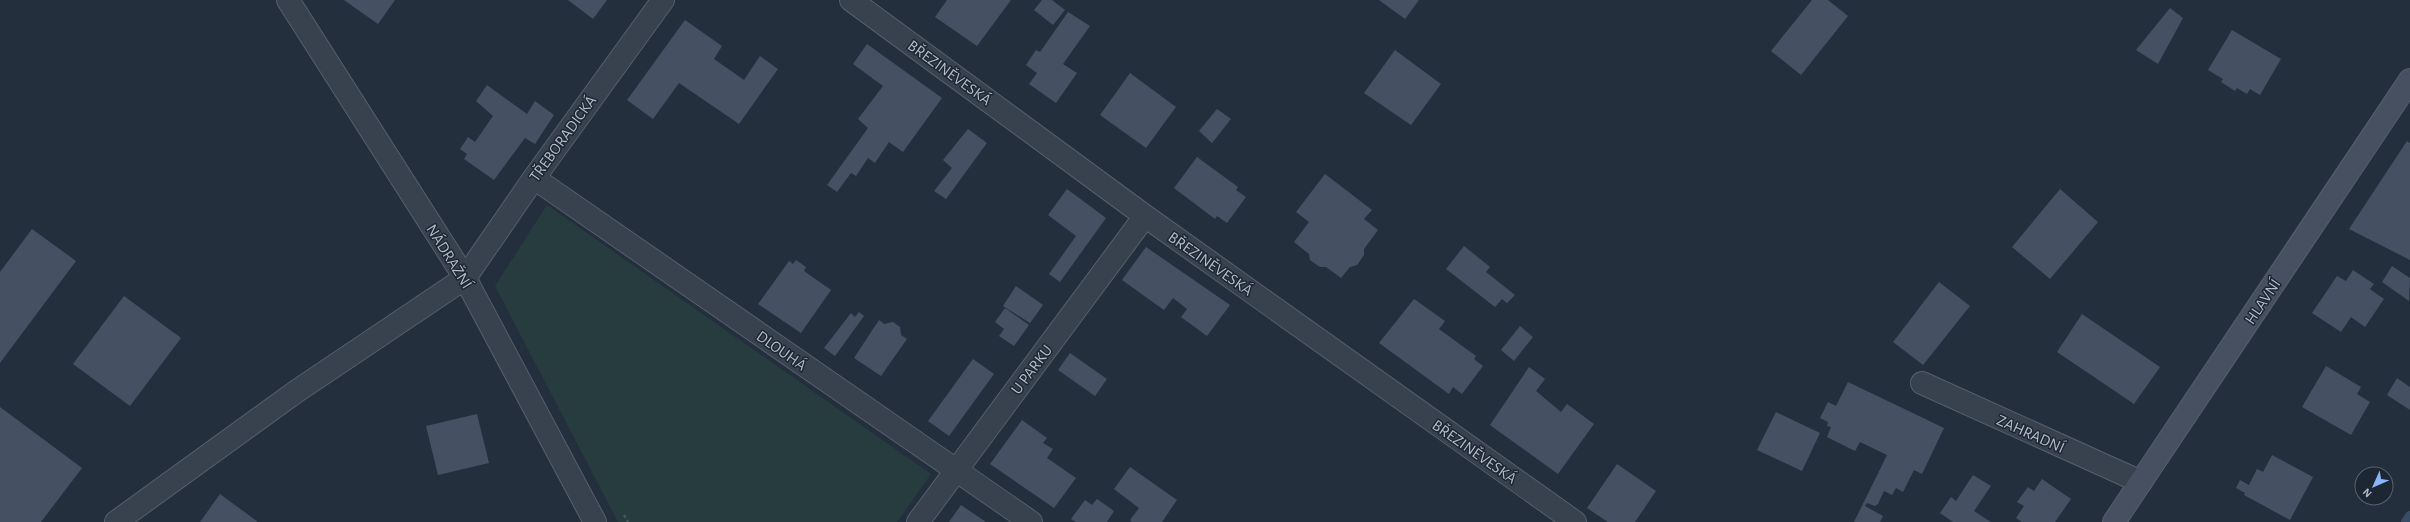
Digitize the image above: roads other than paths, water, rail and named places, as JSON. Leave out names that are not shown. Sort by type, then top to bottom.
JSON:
[{"type":"street","name":"NÁDRAŽNÍ","points":[[288,0],[465,278],[596,522]]},
{"type":"street","name":"TŘEBORADICKÁ","points":[[465,278],[534,178],[662,0]]},
{"type":"street","name":"BŘEZINĚVESKÁ","points":[[851,0],[1566,520]]},
{"type":"street","name":"HLAVNÍ","points":[[2114,522],[2410,80]]},
{"type":"street","name":"DLOUHÁ","points":[[534,178],[1031,522]]},
{"type":"street","name":"U PARKU","points":[[918,522],[955,470],[1146,216]]},
{"type":"street","points":[[116,522],[297,391],[465,278]]},
{"type":"street","name":"ZAHRADNÍ","points":[[1922,383],[2141,482]]},
{"type":"waterway","points":[[2406,522],[2410,516]]}]
